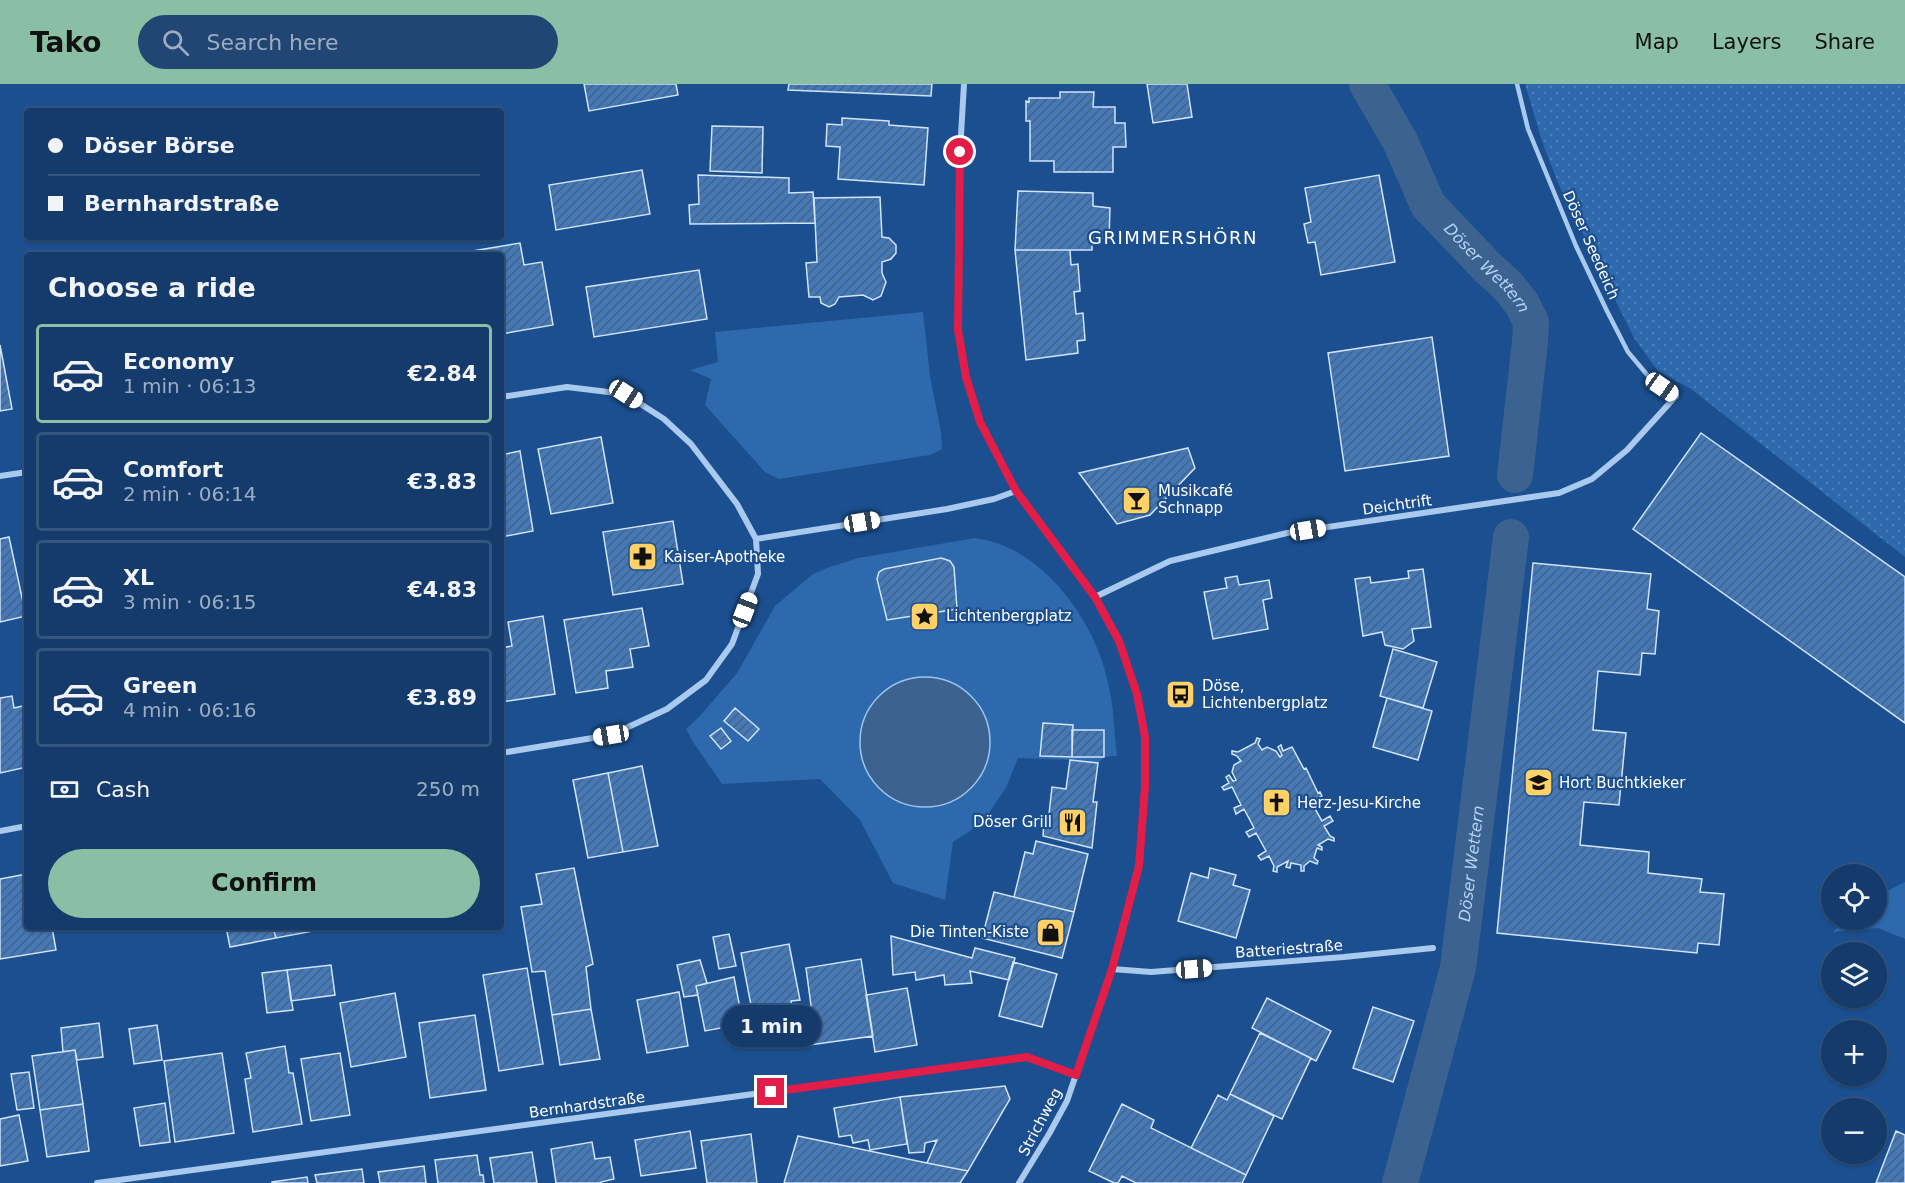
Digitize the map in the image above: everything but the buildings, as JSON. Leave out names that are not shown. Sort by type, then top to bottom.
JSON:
[{"type":"street","name":"Strichweg","points":[[964,84],[960,152],[958,330],[966,377],[980,422],[1016,491],[1095,597],[1119,641],[1137,694],[1145,737],[1145,786],[1139,866],[1112,969],[1067,1101],[1019,1183]]},
{"type":"street","points":[[504,397],[567,387],[626,394],[664,419],[691,444],[737,504],[756,539],[758,574],[732,644],[706,680],[667,709],[611,735],[504,753]]},
{"type":"street","name":"Deichtrift","points":[[1095,597],[1170,561],[1287,533],[1559,493],[1592,479],[1627,450],[1676,396]]},
{"type":"street","points":[[0,476],[24,472]]},
{"type":"street","points":[[756,539],[956,507],[994,499],[1016,491]]},
{"type":"street","points":[[0,831],[24,827]]},
{"type":"street","name":"Batteriestraße","points":[[1112,969],[1151,972],[1433,948]]},
{"type":"street","name":"Bernhardstraße","points":[[97,1183],[1027,1057],[1076,1075]]},
{"type":"lane","name":"Döser Seedeich","points":[[1517,84],[1528,129],[1576,246],[1612,322],[1628,352],[1649,377],[1676,396]]},
{"type":"shaded area","points":[[1525,84],[1905,84],[1905,557],[1691,389],[1658,371],[1634,338],[1558,183],[1542,141]]},
{"type":"shaded area","points":[[923,312],[930,376],[942,449],[930,455],[779,479],[765,472],[705,405],[711,379],[690,370],[718,362],[715,332]]},
{"type":"shaded area","name":"Lichtenbergplatz","points":[[975,538],[1000,544],[1023,556],[1045,572],[1080,614],[1103,663],[1111,695],[1117,756],[1104,757],[1098,763],[1018,758],[1006,788],[982,823],[953,842],[945,900],[893,883],[860,820],[820,779],[722,784],[686,729],[737,673],[775,606],[813,574],[858,558]]},
{"type":"shaded area","points":[[925,677],[950,682],[971,696],[985,717],[990,742],[985,767],[971,788],[950,802],[925,807],[900,802],[879,788],[865,767],[860,742],[865,717],[879,696],[900,682]]},
{"type":"shaded area","points":[[1905,882],[1905,939],[1883,930],[1887,930],[1887,891]]},
{"type":"waterway","name":"Döser Wettern","points":[[1367,84],[1400,141],[1428,205],[1508,286],[1522,304],[1531,322],[1515,475]]},
{"type":"waterway","name":"Döser Wettern","points":[[1400,1183],[1458,968],[1511,537]]},
{"type":"place","name":"Musikcafé Schnapp","points":[[1137,500]]},
{"type":"place","name":"Kaiser-Apotheke","points":[[643,557]]},
{"type":"place","name":"Lichtenbergplatz","points":[[925,616]]},
{"type":"place","name":"Döse, Lichtenbergplatz","points":[[1181,695]]},
{"type":"place","name":"Hort Buchtkieker","points":[[1538,783]]},
{"type":"place","name":"Herz-Jesu-Kirche","points":[[1276,803]]},
{"type":"place","name":"Döser Grill","points":[[1073,822]]},
{"type":"place","name":"Die Tinten-Kiste","points":[[1050,932]]},
{"type":"district","name":"GRIMMERSHÖRN","points":[[1173,237]]},
{"type":"route","points":[[771,1092],[1027,1057],[1076,1075],[1112,969],[1139,866],[1145,786],[1145,737],[1137,694],[1119,641],[1095,597],[1016,491],[980,422],[966,377],[958,330],[960,152]]}]
